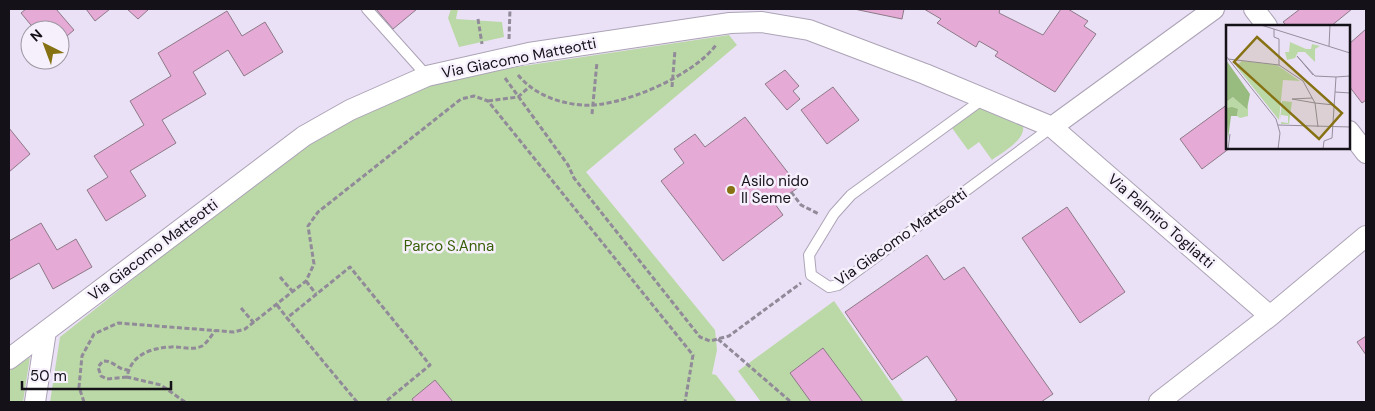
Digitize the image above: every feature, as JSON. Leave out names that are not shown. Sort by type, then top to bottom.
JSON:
[{"type":"street","name":"Via Giacomo Matteotti","points":[[9,358],[304,136],[350,110],[428,76],[492,61],[730,23],[762,22],[809,30],[1052,127],[1214,9]]},
{"type":"street","points":[[1254,9],[1266,25]]},
{"type":"street","name":"Via Palmiro Togliatti","points":[[1052,127],[1270,316]]},
{"type":"street","points":[[1350,132],[1366,153]]},
{"type":"street","points":[[1159,402],[1270,316],[1366,236]]},
{"type":"street","points":[[35,402],[46,331]]},
{"type":"lane","points":[[367,9],[428,76]]},
{"type":"lane","name":"Via Giacomo Matteotti","points":[[983,99],[851,195],[831,219],[809,255],[811,276],[829,287],[838,285],[1052,127]]},
{"type":"path","points":[[508,42],[510,9]]},
{"type":"path","points":[[478,19],[482,47],[568,165],[574,178],[700,337],[710,341],[729,336],[811,276]]},
{"type":"path","points":[[515,67],[517,74],[528,88],[554,100],[583,105],[593,104],[614,101],[650,90],[691,67],[718,42]]},
{"type":"path","points":[[672,87],[675,43]]},
{"type":"path","points":[[592,114],[598,55]]},
{"type":"path","points":[[84,402],[79,387],[82,356],[94,334],[118,323],[234,332],[254,323],[306,281],[314,264],[308,226],[318,212],[461,99],[474,96],[488,101],[518,97],[528,88]]},
{"type":"path","points":[[488,101],[693,355],[685,402]]},
{"type":"path","points":[[791,192],[801,205],[831,219]]},
{"type":"path","points":[[287,318],[350,267],[430,365],[385,402]]},
{"type":"path","points":[[280,276],[293,292]]},
{"type":"path","points":[[306,281],[316,294]]},
{"type":"path","points":[[277,305],[356,402]]},
{"type":"path","points":[[240,308],[254,323]]},
{"type":"path","points":[[127,377],[129,365],[143,353],[171,347],[196,348],[204,345],[215,331]]},
{"type":"path","points":[[718,339],[791,402]]},
{"type":"path","points":[[128,370],[123,370],[109,360],[103,361],[98,367],[101,376],[107,379],[127,377],[161,385],[186,402]]},
{"type":"green space","points":[[451,9],[458,9],[456,19],[502,22],[504,37],[459,47],[448,18]]},
{"type":"green space","name":"Parco S.Anna","points":[[729,35],[737,45],[586,172],[715,330],[717,350],[712,374],[716,375],[737,402],[50,402],[60,337],[186,237],[314,141],[408,91],[490,71]]},
{"type":"green space","points":[[983,105],[1023,125],[1021,136],[1017,141],[992,160],[979,142],[968,150],[952,128]]},
{"type":"green space","points":[[834,301],[904,402],[761,402],[738,371]]},
{"type":"green space","points":[[30,357],[23,402],[9,402],[9,371]]},
{"type":"building","points":[[26,9],[56,9],[65,20],[27,20],[21,13]]},
{"type":"building","points":[[86,9],[110,9],[95,21]]},
{"type":"building","points":[[127,9],[149,9],[138,19]]},
{"type":"building","points":[[376,9],[417,9],[393,29]]},
{"type":"building","points":[[854,9],[904,9],[902,19]]},
{"type":"building","points":[[924,9],[1000,9],[999,13],[1043,35],[1061,9],[1068,9],[1088,21],[1084,26],[1096,34],[1055,92],[995,56],[998,52],[979,41],[976,47],[937,23],[941,19]]},
{"type":"building","points":[[1300,9],[1352,9],[1332,25],[1286,25],[1283,22]]},
{"type":"building","points":[[227,11],[242,36],[265,22],[283,52],[244,76],[228,50],[193,72],[206,94],[162,120],[176,143],[130,171],[146,196],[106,221],[87,190],[108,177],[94,156],[144,125],[130,101],[171,76],[158,53]]},
{"type":"building","points":[[70,25],[74,30],[70,33]]},
{"type":"building","points":[[1366,29],[1366,100],[1362,103],[1350,87],[1350,43]]},
{"type":"building","points":[[785,70],[799,86],[793,91],[800,99],[787,110],[765,84]]},
{"type":"building","points":[[833,87],[859,120],[827,144],[801,110]]},
{"type":"building","points":[[1226,105],[1226,149],[1229,149],[1202,169],[1180,139]]},
{"type":"building","name":"Asilo nido Il Seme","points":[[745,117],[799,187],[775,204],[783,215],[723,261],[661,181],[684,163],[674,149],[695,134],[705,147]]},
{"type":"building","points":[[9,128],[30,154],[9,172]]},
{"type":"building","points":[[1067,207],[1125,292],[1080,323],[1022,238]]},
{"type":"building","points":[[41,223],[57,250],[76,239],[92,267],[53,289],[39,263],[9,280],[9,241]]},
{"type":"building","points":[[927,255],[944,280],[964,267],[1053,394],[1041,402],[953,402],[957,400],[927,356],[892,380],[845,312]]},
{"type":"building","points":[[1366,336],[1366,355],[1357,342]]},
{"type":"building","points":[[823,348],[863,402],[811,402],[790,373]]},
{"type":"building","points":[[435,380],[453,402],[414,402],[412,399]]},
{"type":"place","name":"Asilo nido Il Seme","points":[[731,190]]}]
